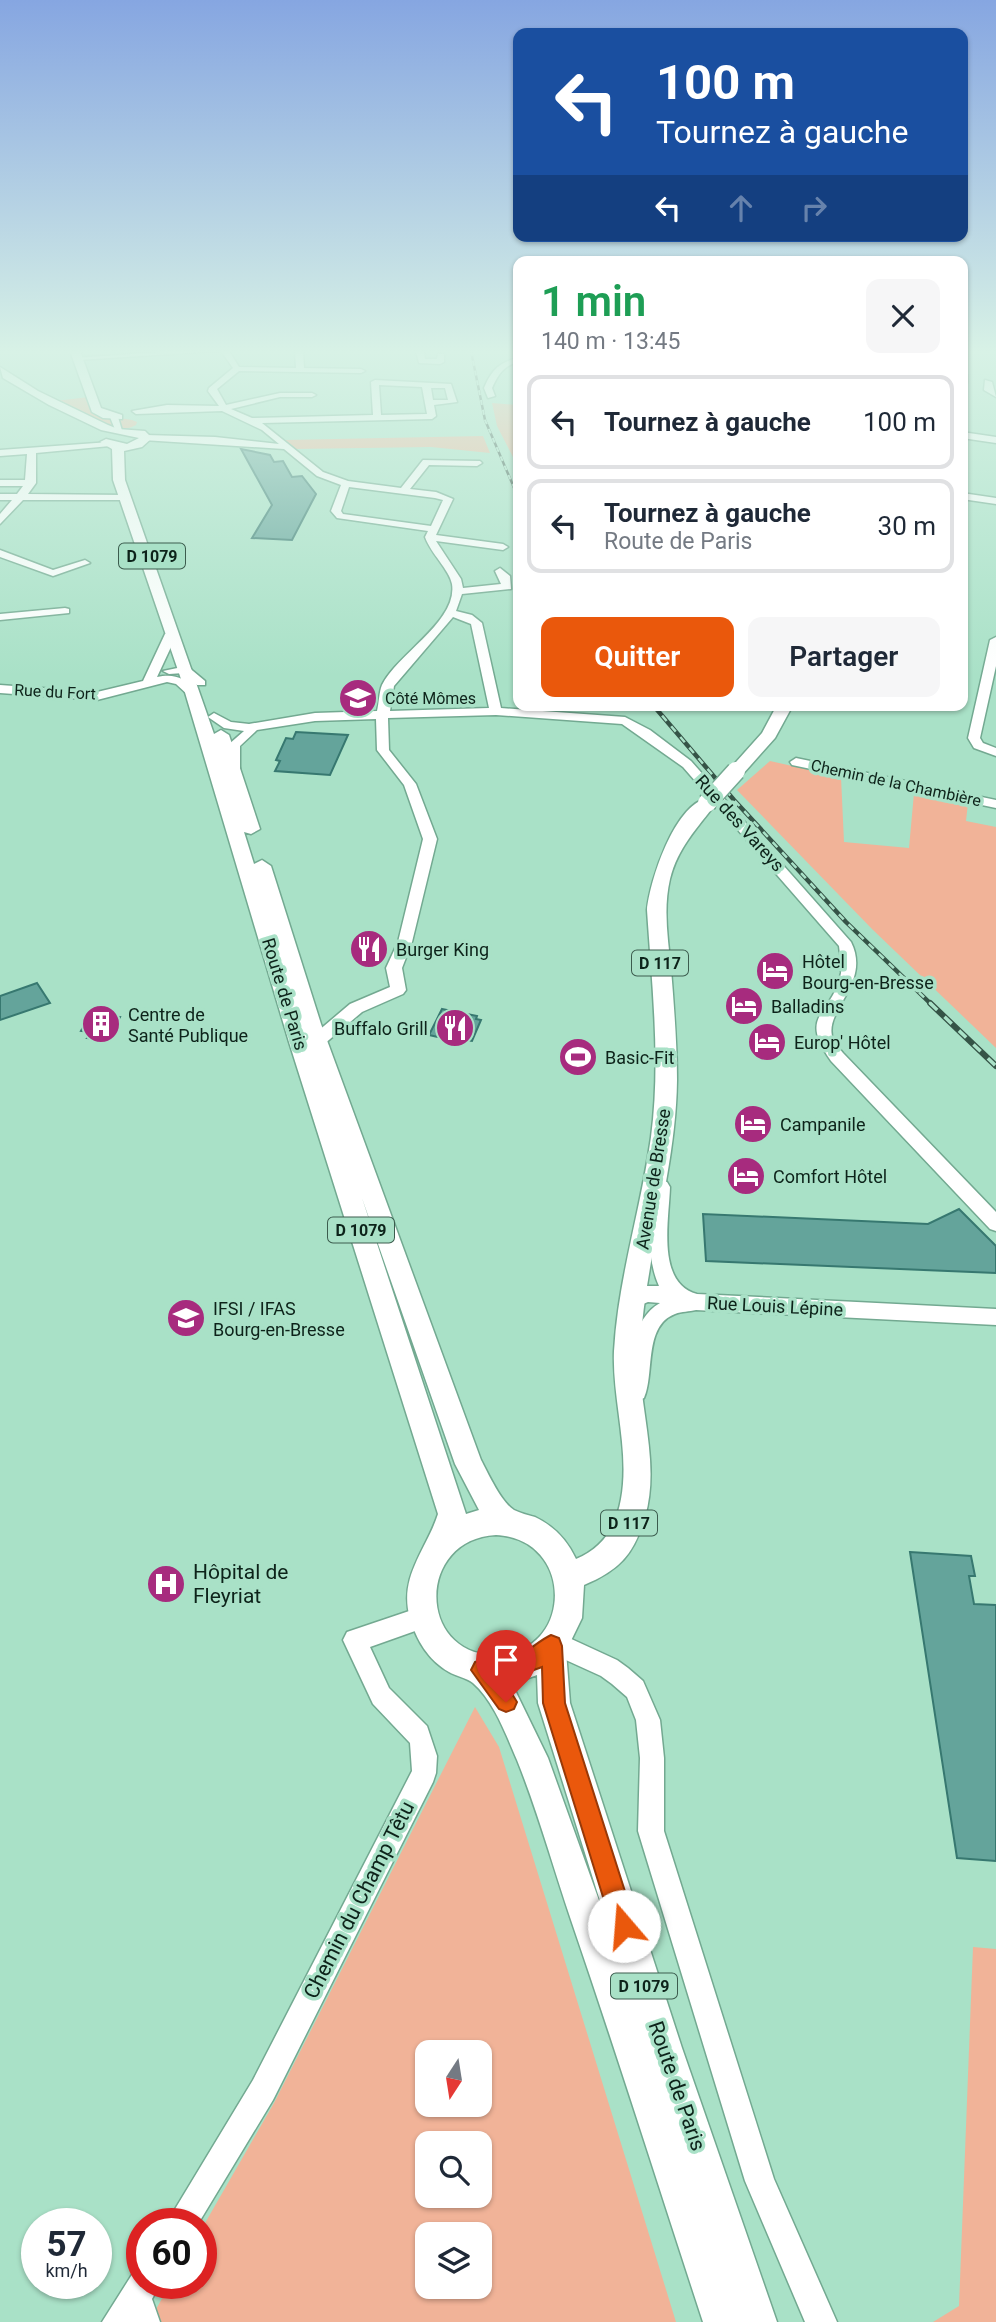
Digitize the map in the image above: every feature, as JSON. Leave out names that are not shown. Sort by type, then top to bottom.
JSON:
[{"type":"main road","name":"Route de Paris","points":[[117,459],[119,480],[171,634],[189,663]]},
{"type":"main road","name":"Route de Paris","points":[[129,459],[126,478],[210,726],[299,1042],[440,1472],[452,1514],[444,1541]]},
{"type":"main road","name":"Avenue de Bresse","points":[[568,1577],[605,1562],[620,1543],[631,1517],[636,1485],[626,1360],[633,1300],[662,1138],[666,1054],[657,892],[674,842],[769,735],[782,711]]},
{"type":"main road","name":"Route de Paris","points":[[210,726],[234,777],[314,1032],[469,1464],[484,1494],[504,1521]]},
{"type":"main road","points":[[482,1521],[504,1521],[537,1533],[556,1552],[568,1577],[569,1611],[553,1644],[531,1662],[508,1670],[482,1670],[463,1663],[446,1651],[432,1636],[424,1617],[421,1596],[424,1576],[432,1557],[444,1541],[482,1521]]},
{"type":"main road","name":"Route de Paris","points":[[553,1644],[554,1703],[664,2048],[757,2322]]},
{"type":"main road","name":"Route de Paris","points":[[482,1670],[506,1702],[532,1758],[629,2036],[723,2322]]},
{"type":"street","points":[[0,521],[22,498],[31,483],[32,459]]},
{"type":"street","points":[[301,459],[311,468],[346,484],[436,495],[448,499],[448,504],[432,533],[434,550],[458,582],[460,591],[450,613],[388,685],[382,714],[380,739],[383,750],[410,784],[429,831],[429,851],[405,942],[394,968],[398,990],[377,997],[314,1032]]},
{"type":"street","points":[[403,491],[426,462],[477,463]]},
{"type":"street","points":[[0,483],[31,483]]},
{"type":"street","points":[[346,484],[336,511],[340,516],[503,547]]},
{"type":"street","points":[[0,497],[126,498]]},
{"type":"street","points":[[968,497],[996,501]]},
{"type":"street","points":[[0,553],[53,573],[85,563]]},
{"type":"street","points":[[460,591],[507,587],[505,576],[500,571]]},
{"type":"street","points":[[0,617],[65,611]]},
{"type":"street","points":[[450,613],[468,617],[476,623],[496,710]]},
{"type":"street","points":[[171,634],[156,679],[177,679],[197,687]]},
{"type":"street","points":[[996,640],[974,738],[978,745],[996,752]]},
{"type":"street","name":"Rue du Fort","points":[[0,689],[97,696],[126,690],[189,663]]},
{"type":"street","name":"Rue des Vareys","points":[[210,726],[246,729],[306,718],[496,710],[625,721],[646,733],[687,764],[846,945],[849,971],[844,986],[823,1024],[825,1040],[837,1057],[996,1224]]},
{"type":"street","points":[[234,777],[233,745],[246,729]]},
{"type":"street","name":"Chemin de la Chambière","points":[[796,762],[996,804]]},
{"type":"street","points":[[662,1138],[661,1268],[666,1284],[675,1295]]},
{"type":"street","name":"Rue Louis Lépine","points":[[633,1300],[647,1293],[675,1295],[697,1302],[996,1317]]},
{"type":"street","points":[[634,1439],[640,1372],[652,1324],[661,1312],[675,1305],[697,1302]]},
{"type":"street","name":"Chemin du Champ Têtu","points":[[191,2208],[263,2090],[424,1773],[426,1751],[420,1735],[381,1697],[355,1640],[424,1617]]},
{"type":"street","points":[[553,1644],[609,1668],[620,1676],[635,1689],[648,1720],[652,1758],[650,1831],[760,2181],[821,2322]]},
{"type":"shaded area","points":[[770,761],[841,777],[844,842],[909,848],[914,793],[968,803],[966,821],[996,827],[996,1048],[872,929],[737,790]]},
{"type":"shaded area","points":[[475,1707],[499,1747],[676,2322],[157,2322],[154,2313],[162,2299],[217,2299],[217,2208],[214,2208],[274,2103]]},
{"type":"shaded area","points":[[973,1947],[996,1949],[996,2322],[933,2322],[959,2306]]},
{"type":"building","points":[[247,459],[283,461],[292,477],[302,476],[316,494],[292,540],[252,538],[272,505]]},
{"type":"building","points":[[296,732],[348,735],[330,775],[275,771],[280,761],[276,760],[286,738],[293,739]]},
{"type":"building","points":[[37,983],[50,1003],[0,1020],[0,996]]},
{"type":"building","name":"Buffalo Grill","points":[[442,1009],[477,1016],[476,1019],[481,1020],[472,1041],[466,1040],[465,1043],[429,1035]]},
{"type":"building","name":"Centre de Santé Publique","points":[[91,1013],[120,1017],[107,1041],[87,1038],[91,1032],[81,1031]]},
{"type":"building","points":[[959,1209],[996,1246],[996,1273],[706,1261],[703,1214],[928,1224]]},
{"type":"building","points":[[910,1552],[971,1556],[975,1576],[969,1576],[974,1604],[996,1605],[996,1861],[957,1858]]},
{"type":"railway","points":[[502,459],[513,485]]},
{"type":"railway","points":[[658,711],[734,800],[846,922],[932,1005]]},
{"type":"railway","points":[[930,1003],[996,1066]]},
{"type":"place","name":"Côté Mômes","points":[[358,698]]},
{"type":"place","name":"Burger King","points":[[369,949]]},
{"type":"place","name":"Hôtel Bourg-en-Bresse","points":[[775,971]]},
{"type":"place","name":"Balladins","points":[[744,1006]]},
{"type":"place","name":"Centre de Santé Publique","points":[[101,1024]]},
{"type":"place","name":"Buffalo Grill","points":[[455,1028]]},
{"type":"place","name":"Europ' Hôtel","points":[[767,1042]]},
{"type":"place","name":"Basic-Fit","points":[[578,1057]]},
{"type":"place","name":"Campanile","points":[[753,1124]]},
{"type":"place","name":"Comfort Hôtel","points":[[746,1176]]},
{"type":"place","name":"IFSI / IFAS Bourg-en-Bresse","points":[[186,1318]]},
{"type":"place","name":"Hôpital de Fleyriat","points":[[166,1584]]},
{"type":"route","points":[[506,1702],[482,1670],[508,1670],[531,1662],[551,1646],[554,1703],[624,1926]]}]
